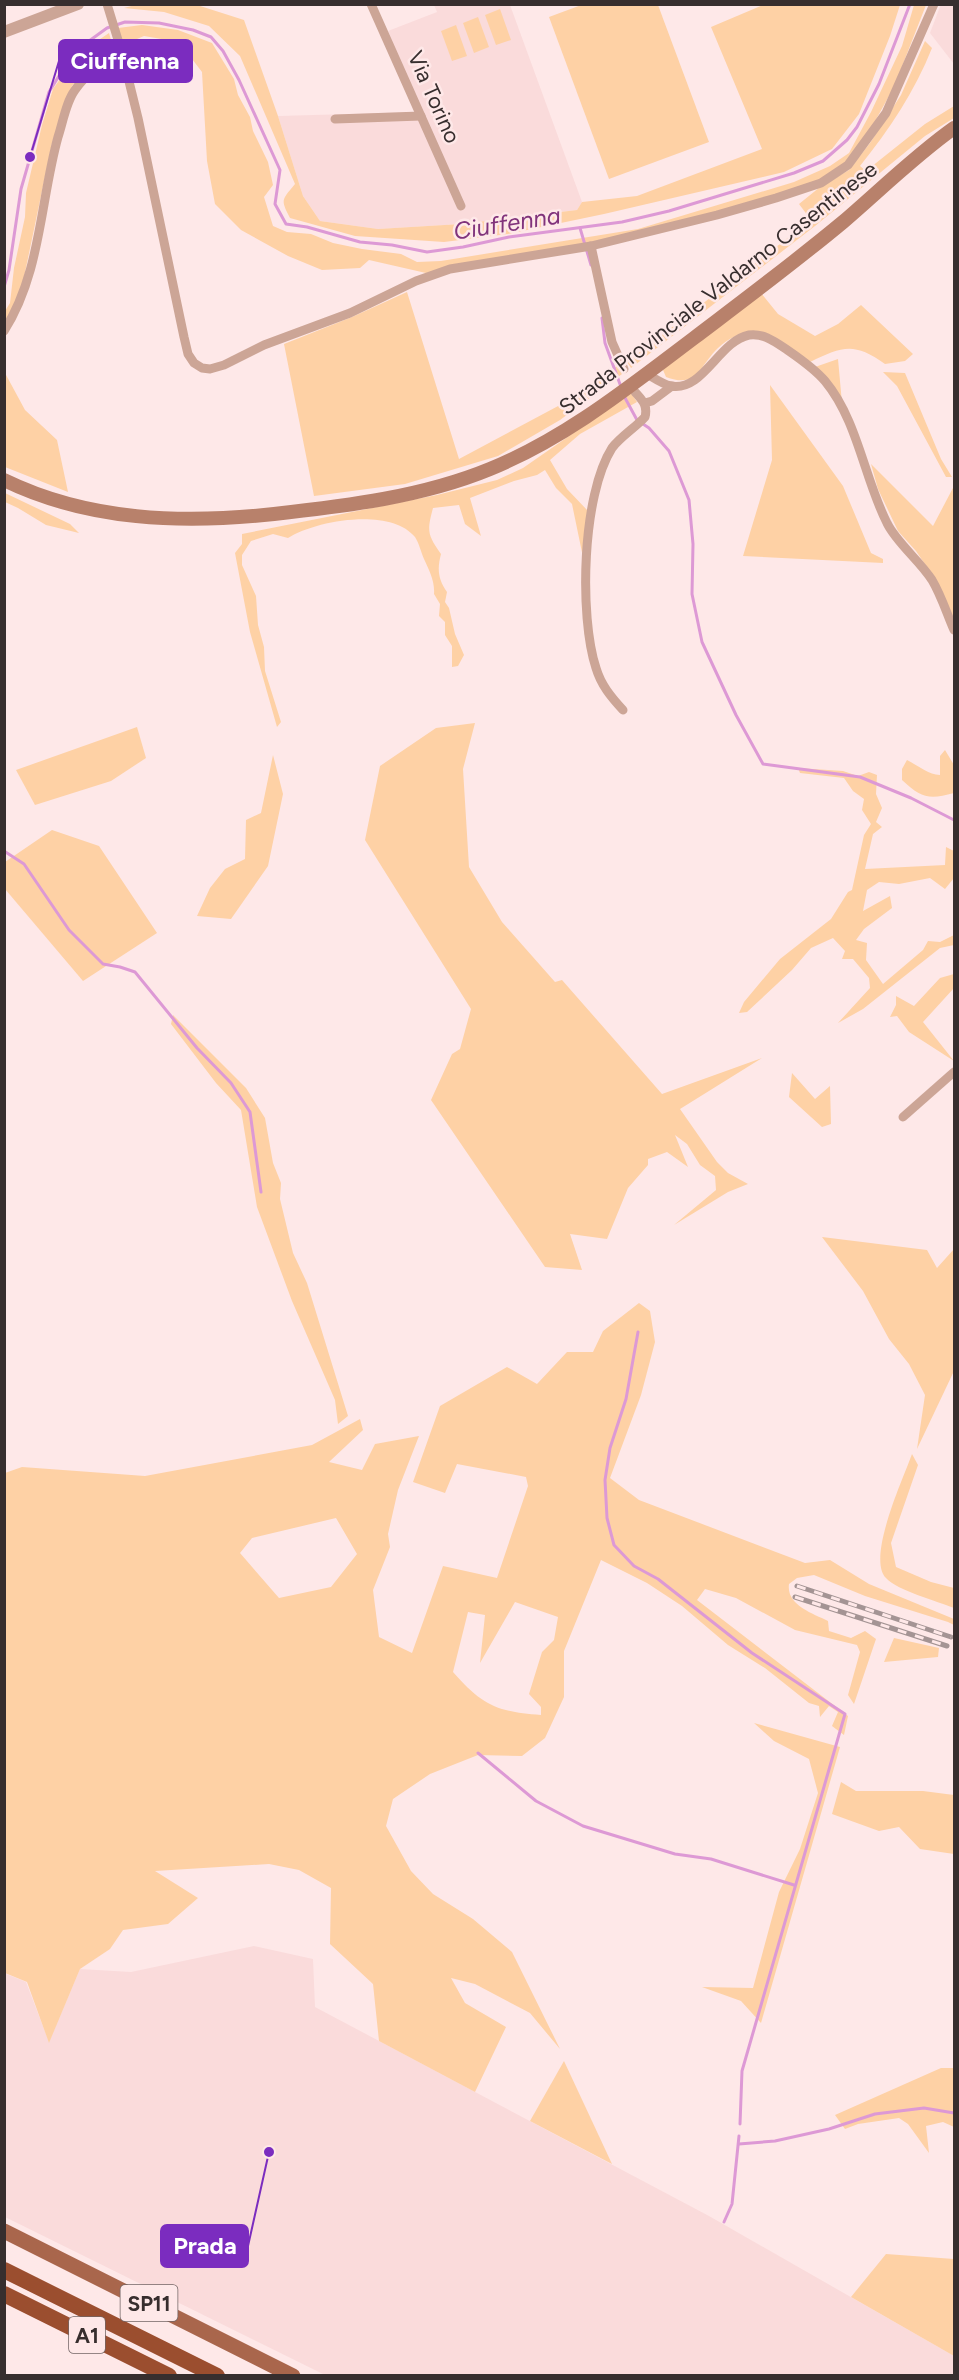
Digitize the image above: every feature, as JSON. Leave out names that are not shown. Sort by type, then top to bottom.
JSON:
[{"type":"highway","name":"A1","points":[[4,2270],[217,2376]]},
{"type":"highway","name":"A1","points":[[4,2294],[169,2376]]},
{"type":"main road","name":"Strada Provinciale Valdarno Casentinese","points":[[4,480],[38,495],[64,503],[119,514],[147,518],[203,519],[261,515],[376,500],[433,488],[487,471],[562,434],[647,374],[825,237],[954,128]]},
{"type":"main road","name":"SP11","points":[[4,2231],[293,2376]]},
{"type":"street","points":[[4,32],[78,4]]},
{"type":"street","points":[[106,4],[122,53],[138,118],[188,354],[194,363],[202,368],[210,369],[264,345],[350,313],[416,281],[450,269],[591,246],[776,198],[820,183],[848,165],[886,113],[934,4]]},
{"type":"street","name":"Via Torino","points":[[371,4],[460,206]]},
{"type":"street","points":[[4,331],[17,311],[31,272],[49,169],[73,92],[89,73],[122,53]]},
{"type":"street","points":[[335,119],[421,116]]},
{"type":"street","points":[[591,246],[612,342],[624,369]]},
{"type":"street","points":[[647,374],[672,386],[680,386],[702,375],[729,346],[751,335],[762,335],[771,339],[800,359],[825,381],[840,405],[854,437],[872,491],[888,526],[932,581],[954,630]]},
{"type":"street","points":[[645,403],[652,401],[672,386]]},
{"type":"street","points":[[623,710],[608,694],[596,668],[587,623],[584,591],[592,505],[601,470],[613,446],[645,417],[647,410],[645,403],[635,392]]},
{"type":"street","points":[[903,1117],[954,1072]]},
{"type":"shaded area","points":[[584,4],[658,5],[709,142],[609,179],[549,17]]},
{"type":"shaded area","points":[[941,4],[954,5],[954,64],[930,33]]},
{"type":"shaded area","points":[[135,5],[197,5],[244,20],[303,196],[320,221],[378,229],[461,224],[577,210],[582,202],[637,196],[762,149],[711,27],[763,5],[900,5],[859,114],[832,149],[784,172],[508,234],[444,242],[355,236],[290,218],[284,200],[295,184],[240,56],[209,26],[164,12],[124,8]]},
{"type":"shaded area","points":[[434,5],[510,5],[582,202],[577,210],[461,224],[378,229],[320,221],[303,196],[278,116],[420,112],[388,31],[437,12]]},
{"type":"shaded area","points":[[914,5],[926,5],[894,87],[869,132],[847,162],[819,180],[752,202],[638,233],[426,273],[369,260],[360,268],[322,270],[288,256],[241,230],[215,204],[207,161],[202,72],[179,42],[144,36],[123,45],[118,28],[142,25],[178,30],[212,43],[234,79],[238,95],[250,117],[253,131],[268,162],[273,185],[264,197],[273,226],[287,232],[311,234],[333,243],[401,254],[417,262],[441,261],[638,229],[794,182],[830,166],[849,153],[871,112],[902,46]]},
{"type":"shaded area","points":[[500,9],[511,40],[496,45],[485,15]]},
{"type":"shaded area","points":[[478,17],[489,47],[474,53],[463,23]]},
{"type":"shaded area","points":[[456,25],[467,56],[452,61],[441,31]]},
{"type":"shaded area","points":[[109,33],[113,47],[107,54],[93,59],[72,86],[52,143],[23,282],[5,323],[5,311],[10,303],[14,268],[25,217],[26,193],[53,89],[78,54]]},
{"type":"shaded area","points":[[925,41],[932,48],[918,80],[891,124],[860,166],[866,171],[925,124],[954,106],[954,118],[925,136],[815,226],[631,368],[627,362],[811,220],[799,204],[820,187],[849,170],[870,143],[901,95]]},
{"type":"shaded area","points":[[407,292],[459,459],[560,405],[617,366],[622,374],[560,420],[498,456],[405,484],[314,496],[284,344]]},
{"type":"shaded area","points":[[761,293],[778,314],[815,336],[838,324],[861,305],[913,354],[905,361],[885,364],[865,352],[848,349],[831,352],[810,362],[752,331],[734,337],[722,345],[692,378],[677,380],[666,377],[663,370],[669,363]]},
{"type":"shaded area","points":[[838,359],[842,403],[815,367]]},
{"type":"shaded area","points":[[883,372],[905,373],[941,459],[952,477],[946,477],[897,386]]},
{"type":"shaded area","points":[[5,373],[25,410],[57,440],[68,492],[5,467]]},
{"type":"shaded area","points":[[770,385],[843,486],[871,553],[883,559],[883,563],[743,556],[772,460]]},
{"type":"shaded area","points":[[631,393],[637,402],[580,434],[550,460],[567,489],[588,511],[584,562],[572,504],[556,488],[545,470],[537,475],[470,498],[481,536],[465,524],[459,505],[433,508],[430,532],[441,554],[439,574],[447,592],[445,602],[464,655],[458,666],[452,667],[452,646],[445,635],[445,622],[439,616],[440,604],[434,594],[430,571],[415,537],[404,528],[372,519],[353,520],[316,526],[288,538],[273,534],[251,541],[242,555],[242,565],[256,596],[258,625],[264,647],[265,671],[281,722],[277,727],[250,632],[235,553],[242,544],[242,534],[437,495],[497,480],[523,468]]},
{"type":"shaded area","points":[[871,464],[933,526],[954,486],[954,619],[937,582],[916,551],[898,531],[878,489]]},
{"type":"shaded area","points":[[5,493],[70,524],[79,533],[46,525],[5,502]]},
{"type":"shaded area","points":[[475,723],[463,769],[469,867],[502,922],[555,982],[562,980],[662,1094],[762,1058],[680,1109],[717,1162],[728,1173],[748,1184],[728,1192],[674,1225],[716,1190],[715,1176],[700,1165],[687,1144],[675,1135],[688,1167],[667,1152],[648,1159],[648,1165],[628,1188],[607,1239],[570,1234],[582,1270],[545,1267],[431,1100],[452,1054],[460,1049],[471,1009],[365,840],[380,766],[436,728]]},
{"type":"shaded area","points":[[137,727],[146,758],[111,781],[35,805],[16,770]]},
{"type":"shaded area","points":[[945,750],[954,765],[954,793],[926,796],[915,791],[902,780],[902,769],[907,760],[940,775],[940,756]]},
{"type":"shaded area","points":[[273,755],[283,794],[268,866],[231,919],[197,916],[210,888],[225,869],[245,859],[246,820],[261,813]]},
{"type":"shaded area","points":[[798,768],[843,771],[858,776],[869,772],[877,775],[876,794],[882,808],[876,822],[882,827],[873,834],[865,869],[945,865],[946,847],[954,851],[954,878],[945,889],[930,878],[899,884],[879,882],[867,890],[863,911],[890,896],[892,908],[864,929],[856,940],[867,943],[866,960],[883,984],[923,950],[928,941],[940,942],[954,935],[954,945],[940,948],[863,1009],[838,1023],[870,988],[869,978],[853,959],[842,959],[845,951],[833,938],[811,948],[792,970],[747,1012],[739,1013],[744,1002],[780,959],[831,919],[848,892],[852,890],[864,835],[871,824],[862,810],[864,799],[853,791],[844,778],[800,773]]},
{"type":"shaded area","points":[[52,830],[99,846],[157,933],[83,981],[5,889],[5,862]]},
{"type":"shaded area","points":[[954,974],[954,988],[923,1022],[954,1061],[909,1032],[897,1016],[890,1017],[896,1005],[896,996],[914,1006],[940,978]]},
{"type":"shaded area","points":[[173,1015],[246,1088],[265,1118],[273,1163],[281,1183],[280,1199],[293,1253],[307,1283],[348,1416],[338,1424],[335,1400],[292,1301],[257,1207],[241,1110],[216,1083],[171,1024]]},
{"type":"shaded area","points":[[792,1073],[815,1099],[830,1086],[831,1124],[822,1127],[789,1097]]},
{"type":"shaded area","points":[[822,1237],[927,1250],[937,1268],[954,1249],[954,1371],[917,1449],[925,1395],[909,1364],[889,1339],[863,1291]]},
{"type":"shaded area","points":[[639,1303],[650,1311],[655,1342],[641,1395],[610,1478],[639,1500],[805,1563],[830,1560],[869,1584],[954,1619],[954,1625],[865,1596],[814,1575],[797,1578],[789,1584],[789,1591],[796,1603],[828,1621],[829,1631],[851,1638],[865,1631],[876,1639],[854,1704],[848,1695],[860,1652],[857,1645],[795,1630],[736,1598],[705,1589],[697,1600],[848,1716],[844,1735],[832,1726],[838,1712],[829,1706],[820,1717],[819,1706],[809,1703],[765,1668],[728,1645],[682,1606],[647,1583],[601,1560],[564,1651],[564,1697],[545,1738],[522,1756],[478,1755],[430,1774],[393,1799],[386,1826],[411,1871],[433,1894],[473,1919],[512,1952],[560,2049],[530,2013],[475,1984],[451,1978],[465,2003],[506,2027],[475,2092],[379,2041],[373,1984],[330,1944],[331,1888],[299,1870],[269,1864],[155,1871],[198,1898],[168,1924],[123,1930],[110,1949],[80,1969],[49,2043],[27,1982],[5,1973],[5,1473],[22,1467],[145,1476],[312,1445],[360,1419],[363,1430],[329,1462],[362,1470],[375,1444],[419,1436],[398,1490],[388,1534],[390,1547],[373,1590],[379,1637],[412,1653],[443,1566],[497,1578],[528,1486],[526,1477],[457,1464],[445,1493],[413,1482],[440,1406],[507,1367],[537,1384],[567,1352],[593,1352],[603,1331]],"holes":[[[336,1518],[357,1554],[331,1587],[279,1598],[240,1553],[252,1538]],[[515,1602],[558,1617],[554,1640],[542,1652],[529,1694],[541,1707],[541,1715],[513,1712],[491,1705],[473,1692],[453,1672],[468,1612],[485,1615],[480,1663]]]},
{"type":"shaded area","points":[[912,1454],[918,1465],[891,1543],[896,1567],[931,1582],[954,1588],[954,1608],[899,1587],[886,1578],[881,1568],[880,1553],[888,1517]]},
{"type":"shaded area","points":[[894,1638],[939,1648],[938,1657],[884,1662]]},
{"type":"shaded area","points":[[754,1723],[840,1747],[761,2023],[741,2001],[702,1987],[753,1988],[779,1892],[800,1849],[818,1793],[809,1759],[774,1741]]},
{"type":"shaded area","points":[[841,1782],[856,1791],[923,1791],[954,1795],[954,1854],[920,1849],[899,1827],[879,1831],[832,1814]]},
{"type":"shaded area","points":[[254,1946],[313,1959],[315,2007],[709,2216],[954,2356],[954,2375],[325,2375],[5,2217],[4,1973],[26,1982],[49,2042],[80,1969],[131,1972]]},
{"type":"shaded area","points":[[564,2061],[612,2164],[530,2121]]},
{"type":"shaded area","points":[[941,2068],[954,2068],[954,2127],[943,2122],[926,2126],[929,2153],[908,2124],[899,2118],[858,2124],[845,2129],[835,2115]]},
{"type":"shaded area","points":[[886,2254],[954,2259],[954,2356],[851,2297]]},
{"type":"waterway","name":"Ciuffenna","points":[[4,287],[9,270],[21,189],[49,92],[78,49],[107,28],[125,22],[159,23],[193,30],[211,37],[223,51],[239,80],[280,170],[275,204],[286,224],[307,227],[360,242],[427,252],[509,237],[622,222],[669,211],[794,173],[823,161],[847,140],[857,127],[879,84],[910,4]]},
{"type":"waterway","points":[[580,228],[591,265]]},
{"type":"waterway","points":[[602,318],[605,343],[621,387]]},
{"type":"waterway","points":[[624,396],[637,420],[649,428],[669,451],[689,500],[693,544],[692,594],[702,642],[736,715],[763,764],[860,777],[911,798],[954,820]]},
{"type":"waterway","points":[[4,851],[24,864],[69,930],[103,964],[135,972],[197,1048],[231,1083],[250,1112],[261,1192]]},
{"type":"waterway","points":[[638,1332],[626,1399],[610,1448],[605,1480],[607,1518],[614,1545],[634,1566],[658,1579],[752,1653],[845,1714],[742,2071],[740,2124]]},
{"type":"waterway","points":[[478,1753],[536,1801],[583,1826],[675,1854],[711,1859],[794,1885]]},
{"type":"waterway","points":[[739,2144],[775,2141],[829,2129],[875,2114],[924,2108],[954,2113]]},
{"type":"waterway","points":[[724,2222],[732,2204],[739,2136]]},
{"type":"railway","points":[[797,1586],[951,1637]]},
{"type":"railway","points":[[795,1597],[947,1646]]},
{"type":"place","name":"Ciuffenna","points":[[30,157]]},
{"type":"place","name":"Prada","points":[[269,2152]]}]
